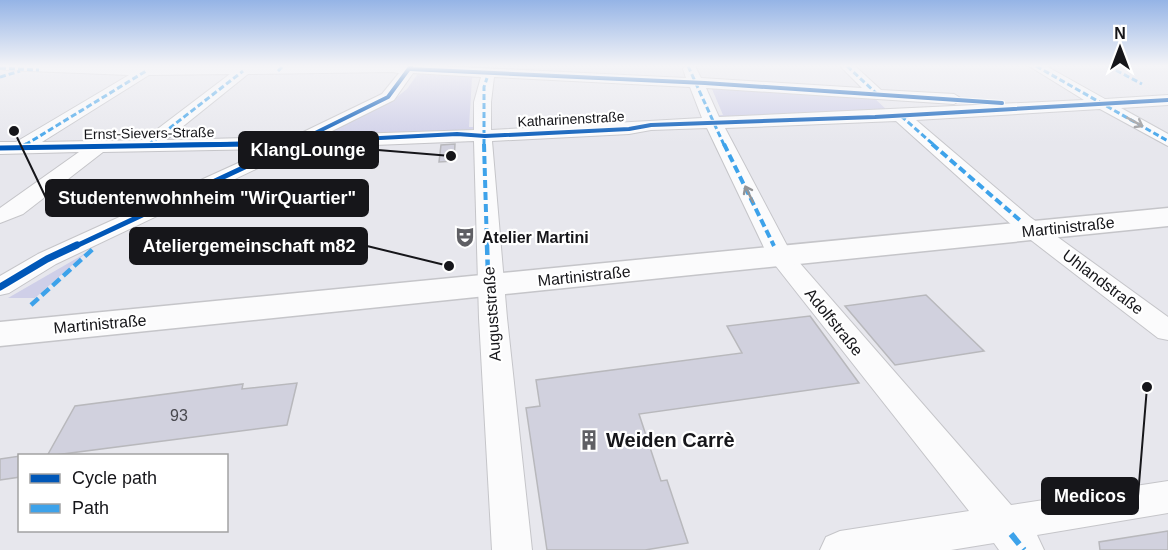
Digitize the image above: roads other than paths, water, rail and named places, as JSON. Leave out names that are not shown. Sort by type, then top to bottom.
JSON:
[{"type":"main road","name":"Martinistraße","points":[[1028,226],[1168,207]]},
{"type":"main road","name":"Martinistraße","points":[[0,333],[489,280],[1028,226],[1168,217]]},
{"type":"main road","name":"Martinistraße","points":[[0,324],[489,280]]},
{"type":"street","points":[[21,147],[112,92]]},
{"type":"street","points":[[148,145],[216,92]]},
{"type":"street","points":[[0,287],[47,259],[299,142],[388,97],[392,92]]},
{"type":"street","name":"Auguststraße","points":[[484,92],[489,280],[512,550]]},
{"type":"street","name":"Adolfstraße","points":[[700,92],[777,251],[1013,537]]},
{"type":"street","points":[[839,92],[1010,107]]},
{"type":"street","points":[[1081,92],[1168,141]]},
{"type":"street","name":"Katharinenstraße","points":[[299,142],[457,134],[485,136],[714,123],[902,116],[1010,107],[1059,107],[1168,100]]},
{"type":"street","name":"Uhlandstraße","points":[[902,116],[1028,226],[1168,331]]},
{"type":"street","name":"Ernst-Sievers-Straße","points":[[0,148],[299,142]]},
{"type":"street","points":[[0,216],[15,209],[99,146]]},
{"type":"street","points":[[840,550],[1013,537],[1168,497]]},
{"type":"place","name":"Studentenwohnheim \"WirQuartier\"","points":[[14,131]]},
{"type":"place","name":"KlangLounge","points":[[451,156]]},
{"type":"place","name":"Atelier Martini","points":[[465,237]]},
{"type":"place","name":"Ateliergemeinschaft m82","points":[[449,266]]},
{"type":"place","name":"Medicos","points":[[1147,387]]},
{"type":"place","name":"Weiden Carrè","points":[[589,440]]}]
